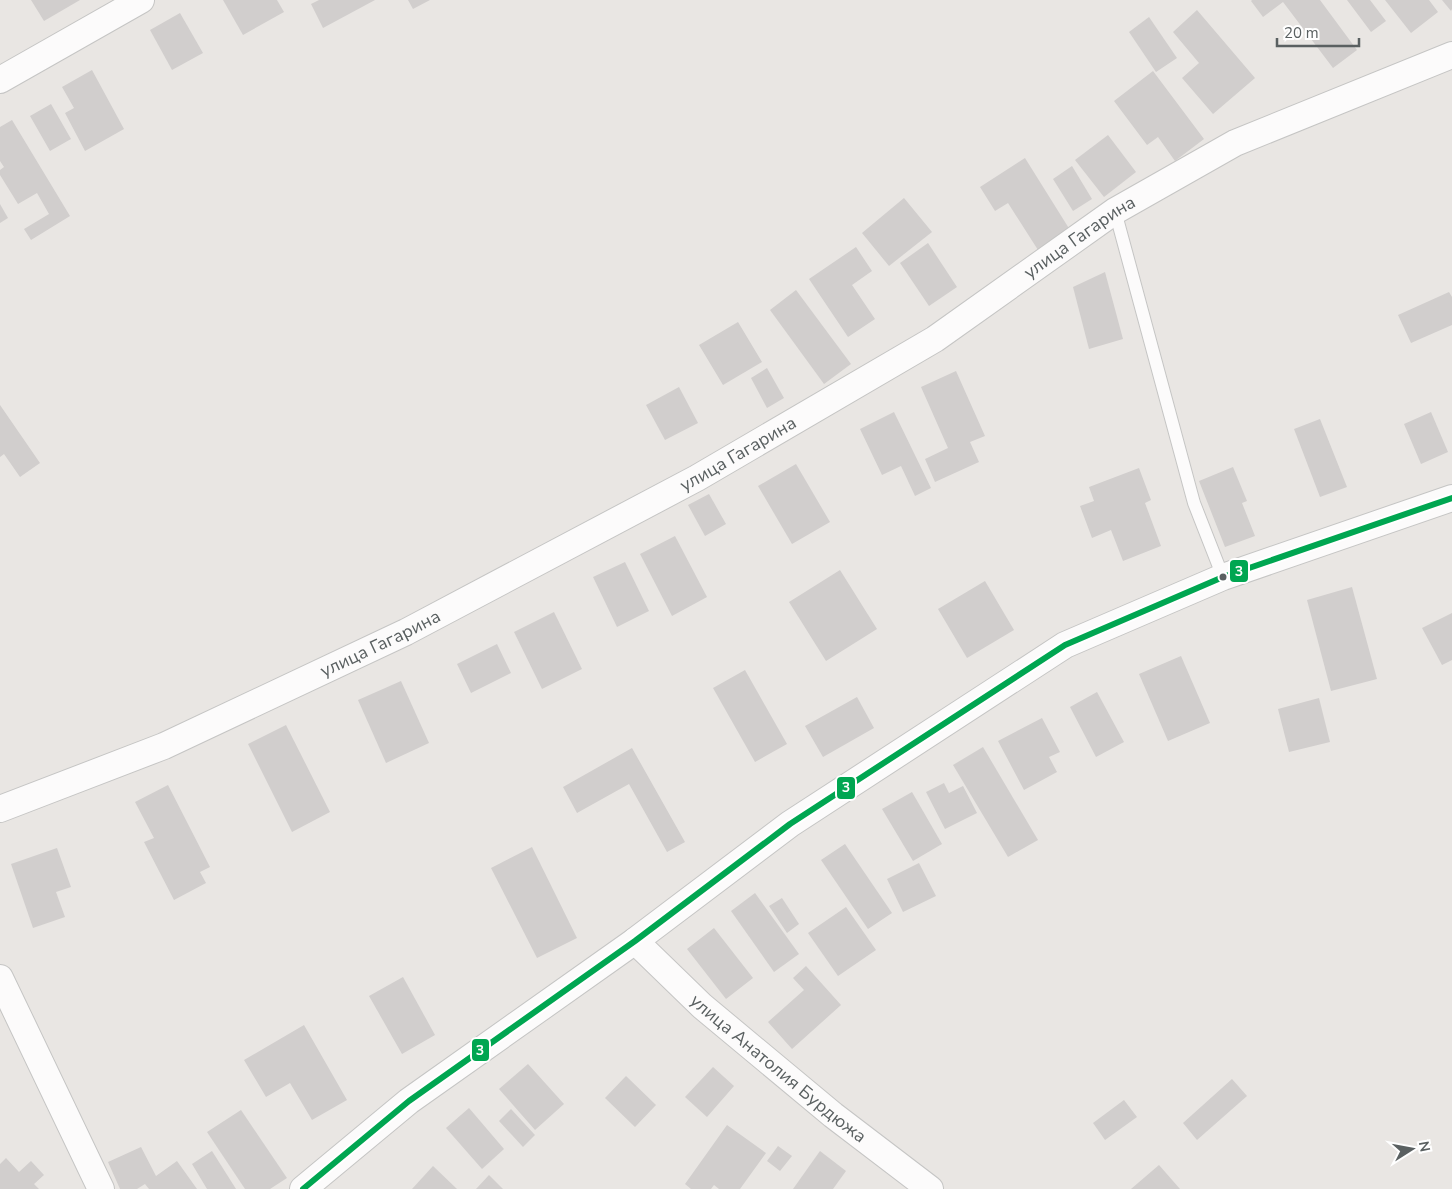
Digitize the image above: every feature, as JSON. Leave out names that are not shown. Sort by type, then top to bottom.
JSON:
[{"type":"street","points":[[0,80],[141,0]]},
{"type":"street","name":"улица Гагарина","points":[[0,809],[164,746],[406,632],[679,488],[935,339],[1115,212],[1235,143],[1452,55]]},
{"type":"street","points":[[303,1189],[409,1101],[635,940],[790,824],[1065,645],[1222,577],[1452,498]]},
{"type":"street","name":"улица Анатолия Бурдюжа","points":[[635,940],[702,1006],[833,1115],[930,1189]]},
{"type":"street","points":[[0,978],[101,1189]]},
{"type":"lane","points":[[1115,212],[1194,503],[1222,577]]},
{"type":"building","points":[[31,0],[80,0],[44,21]]},
{"type":"building","points":[[223,0],[277,0],[284,12],[243,35]]},
{"type":"building","points":[[319,0],[375,0],[323,28],[311,4]]},
{"type":"building","points":[[408,0],[430,0],[413,9]]},
{"type":"building","points":[[1252,0],[1320,0],[1357,50],[1333,68],[1283,2],[1263,17]]},
{"type":"building","points":[[1347,0],[1370,0],[1386,21],[1371,32]]},
{"type":"building","points":[[1385,0],[1429,0],[1438,12],[1411,33]]},
{"type":"building","points":[[1442,0],[1452,0],[1451,11]]},
{"type":"building","points":[[1197,10],[1255,78],[1213,114],[1182,78],[1199,63],[1173,32]]},
{"type":"building","points":[[180,13],[203,53],[172,70],[150,30]]},
{"type":"building","points":[[1149,17],[1177,58],[1156,72],[1129,32]]},
{"type":"building","points":[[92,70],[124,129],[85,151],[65,113],[74,108],[62,87]]},
{"type":"building","points":[[1153,71],[1204,139],[1175,161],[1158,137],[1147,145],[1114,101]]},
{"type":"building","points":[[51,104],[71,139],[50,151],[30,116]]},
{"type":"building","points":[[12,120],[70,216],[31,240],[24,229],[49,214],[37,193],[18,204],[0,175],[0,170],[4,167],[0,161],[0,127]]},
{"type":"building","points":[[1108,135],[1136,172],[1104,197],[1075,160]]},
{"type":"building","points":[[1025,158],[1070,230],[1038,250],[1008,203],[995,211],[980,187]]},
{"type":"building","points":[[1072,166],[1092,199],[1073,211],[1053,179]]},
{"type":"building","points":[[904,198],[932,232],[889,266],[862,233]]},
{"type":"building","points":[[0,204],[8,218],[0,223]]},
{"type":"building","points":[[928,243],[957,287],[929,306],[900,263]]},
{"type":"building","points":[[856,247],[872,271],[852,285],[875,319],[848,337],[809,279]]},
{"type":"building","points":[[1105,272],[1123,339],[1089,349],[1073,287]]},
{"type":"building","points":[[796,290],[851,364],[824,384],[770,310]]},
{"type":"building","points":[[1449,292],[1452,297],[1452,325],[1411,343],[1398,315]]},
{"type":"building","points":[[738,322],[762,362],[723,385],[699,345]]},
{"type":"building","points":[[767,368],[784,398],[767,408],[751,378]]},
{"type":"building","points":[[956,371],[985,436],[970,442],[979,462],[935,482],[925,459],[948,448],[921,387]]},
{"type":"building","points":[[679,387],[698,423],[665,440],[646,405]]},
{"type":"building","points":[[0,405],[40,463],[20,477],[4,454],[0,457]]},
{"type":"building","points":[[894,412],[931,488],[915,496],[901,466],[882,475],[860,429]]},
{"type":"building","points":[[1431,412],[1448,452],[1421,464],[1404,424]]},
{"type":"building","points":[[1320,419],[1347,487],[1320,497],[1294,429]]},
{"type":"building","points":[[796,464],[830,522],[792,544],[758,486]]},
{"type":"building","points":[[1233,467],[1247,501],[1242,503],[1255,536],[1225,547],[1199,481]]},
{"type":"building","points":[[1139,468],[1151,500],[1145,503],[1161,546],[1123,561],[1111,530],[1092,538],[1080,506],[1094,501],[1089,487]]},
{"type":"building","points":[[709,494],[726,524],[705,536],[688,505]]},
{"type":"building","points":[[675,536],[707,597],[672,616],[640,554]]},
{"type":"building","points":[[625,562],[649,611],[617,627],[593,577]]},
{"type":"building","points":[[840,570],[877,629],[826,661],[789,602]]},
{"type":"building","points":[[985,581],[1014,630],[967,658],[938,609]]},
{"type":"building","points":[[1352,587],[1377,679],[1331,691],[1307,600]]},
{"type":"building","points":[[554,612],[582,669],[542,689],[514,632]]},
{"type":"building","points":[[1452,613],[1452,660],[1442,665],[1422,628]]},
{"type":"building","points":[[497,644],[511,673],[471,693],[457,664]]},
{"type":"building","points":[[1181,656],[1210,723],[1168,741],[1139,674]]},
{"type":"building","points":[[745,670],[787,744],[755,762],[713,688]]},
{"type":"building","points":[[401,681],[429,743],[386,763],[358,700]]},
{"type":"building","points":[[1097,692],[1124,742],[1096,757],[1070,707]]},
{"type":"building","points":[[857,697],[874,728],[823,757],[805,726]]},
{"type":"building","points":[[1319,698],[1330,742],[1289,752],[1278,709]]},
{"type":"building","points":[[1042,718],[1060,752],[1049,757],[1057,772],[1024,790],[998,741]]},
{"type":"building","points":[[286,725],[330,812],[292,832],[248,744]]},
{"type":"building","points":[[983,747],[1038,840],[1008,857],[953,765]]},
{"type":"building","points":[[632,748],[685,842],[667,852],[629,784],[577,813],[563,787]]},
{"type":"building","points":[[944,783],[949,793],[963,786],[977,813],[945,829],[926,792]]},
{"type":"building","points":[[168,785],[210,867],[200,872],[206,883],[174,900],[144,842],[154,838],[135,802]]},
{"type":"building","points":[[912,792],[942,844],[913,861],[882,809]]},
{"type":"building","points":[[845,844],[892,913],[868,929],[821,860]]},
{"type":"building","points":[[532,847],[577,938],[537,958],[491,868]]},
{"type":"building","points":[[57,848],[71,887],[56,892],[65,917],[33,928],[11,864]]},
{"type":"building","points":[[919,863],[936,896],[903,912],[887,879]]},
{"type":"building","points":[[755,893],[799,954],[774,972],[731,911]]},
{"type":"building","points":[[782,898],[799,924],[787,933],[769,906]]},
{"type":"building","points":[[846,907],[876,950],[838,976],[808,933]]},
{"type":"building","points":[[714,928],[753,978],[726,999],[687,949]]},
{"type":"building","points":[[806,966],[841,1005],[792,1049],[768,1022],[804,990],[793,978]]},
{"type":"building","points":[[403,977],[435,1035],[402,1054],[369,996]]},
{"type":"building","points":[[304,1025],[347,1100],[312,1120],[290,1083],[266,1097],[244,1060]]},
{"type":"building","points":[[528,1064],[564,1104],[535,1130],[499,1089]]},
{"type":"building","points":[[713,1067],[734,1086],[707,1117],[685,1097]]},
{"type":"building","points":[[626,1076],[656,1105],[635,1127],[605,1098]]},
{"type":"building","points":[[1232,1079],[1247,1096],[1197,1140],[1183,1123]]},
{"type":"building","points":[[1124,1100],[1137,1117],[1105,1140],[1093,1123]]},
{"type":"building","points":[[469,1108],[504,1149],[482,1169],[446,1128]]},
{"type":"building","points":[[511,1109],[535,1135],[523,1147],[499,1121]]},
{"type":"building","points":[[241,1110],[287,1178],[270,1189],[245,1189],[207,1132]]},
{"type":"building","points":[[727,1125],[766,1153],[740,1189],[719,1189],[714,1185],[711,1189],[691,1189],[685,1184]]},
{"type":"building","points":[[778,1146],[792,1156],[780,1171],[767,1161]]},
{"type":"building","points":[[141,1147],[156,1176],[177,1161],[197,1189],[149,1189],[145,1184],[137,1189],[120,1189],[108,1162]]},
{"type":"building","points":[[212,1151],[236,1189],[207,1189],[192,1164]]},
{"type":"building","points":[[820,1151],[846,1171],[833,1189],[793,1189]]},
{"type":"building","points":[[6,1158],[19,1172],[31,1161],[44,1175],[34,1184],[39,1189],[0,1189],[0,1164]]},
{"type":"building","points":[[1159,1165],[1180,1189],[1131,1189]]},
{"type":"building","points":[[433,1166],[457,1189],[412,1189]]},
{"type":"building","points":[[489,1175],[503,1189],[476,1189]]},
{"type":"transit line","name":"3","points":[[303,1189],[409,1101],[635,941],[790,824],[1065,645],[1223,577],[1452,498]]}]
